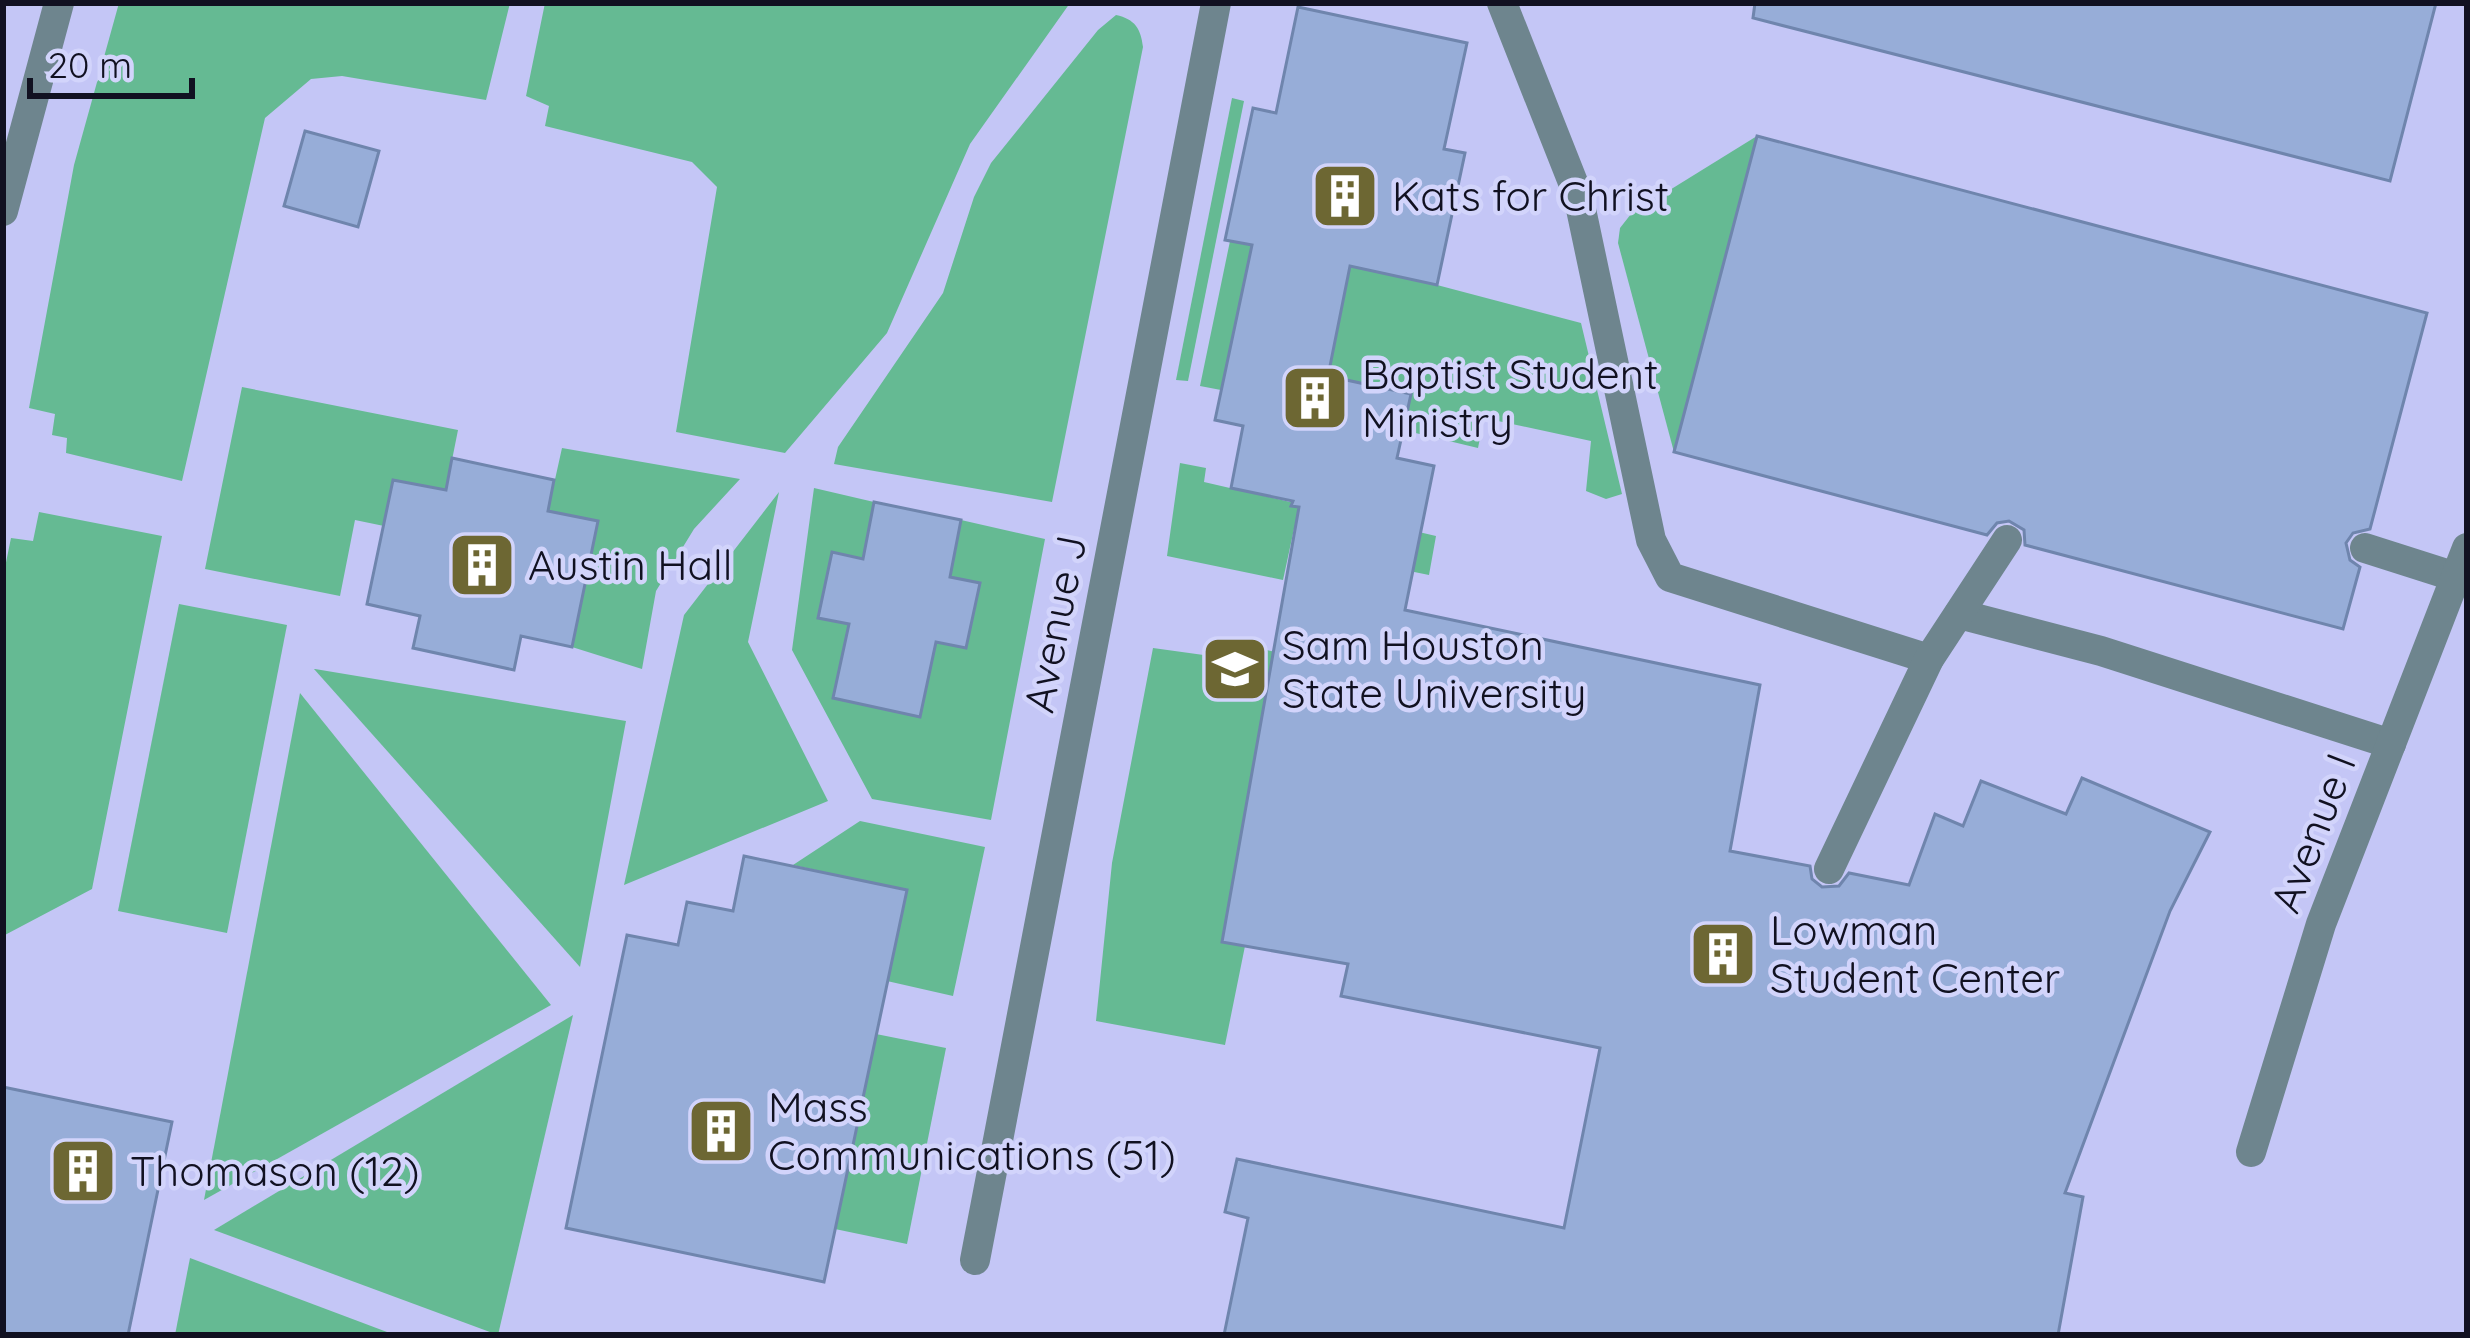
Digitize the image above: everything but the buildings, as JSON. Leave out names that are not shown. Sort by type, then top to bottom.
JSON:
[{"type":"street","points":[[3,211],[59,3]]},
{"type":"street","name":"Avenue J","points":[[975,1260],[1216,3]]},
{"type":"street","points":[[1502,3],[1578,195],[1652,540],[1670,577],[1929,659]]},
{"type":"street","points":[[1829,869],[1929,659],[2007,540]]},
{"type":"street","points":[[2365,548],[2462,562]]},
{"type":"street","name":"Avenue I","points":[[2252,1152],[2321,925],[2462,562]]},
{"type":"street","points":[[1959,614],[2102,650],[2391,744]]},
{"type":"green space","points":[[119,3],[510,3],[486,100],[342,76],[311,79],[265,118],[182,481],[66,453],[67,438],[52,435],[55,414],[29,408],[74,165]]},
{"type":"green space","points":[[545,3],[1070,3],[970,144],[887,333],[785,453],[676,432],[717,187],[692,162],[545,126],[549,106],[526,96]]},
{"type":"green space","points":[[1116,15],[1136,26],[1143,47],[1052,502],[834,464],[838,447],[943,293],[974,197],[991,163],[1098,30]]},
{"type":"green space","points":[[1232,98],[1244,101],[1188,381],[1176,380]]},
{"type":"green space","points":[[1757,136],[1674,452],[1618,243],[1620,228],[1631,214]]},
{"type":"green space","points":[[1230,241],[1437,285],[1581,323],[1622,494],[1606,499],[1586,491],[1591,441],[1484,418],[1478,448],[1403,430],[1410,394],[1328,376],[1345,286],[1239,306],[1221,390],[1200,386]]},
{"type":"green space","points":[[242,387],[458,430],[446,490],[393,480],[384,526],[355,520],[340,596],[205,569]]},
{"type":"green space","points":[[562,448],[740,479],[694,529],[656,591],[642,669],[572,647],[597,522],[548,511]]},
{"type":"green space","points":[[1180,463],[1206,468],[1204,482],[1436,536],[1429,575],[1375,564],[1378,547],[1294,529],[1283,580],[1167,556]]},
{"type":"green space","points":[[814,488],[874,502],[863,559],[832,553],[818,617],[849,624],[834,698],[920,716],[936,642],[980,583],[950,577],[961,520],[1045,539],[991,820],[872,799],[792,650]]},
{"type":"green space","points":[[779,492],[748,642],[828,801],[624,885],[684,615]]},
{"type":"green space","points":[[39,512],[162,536],[92,889],[3,936],[3,577],[11,538],[33,541]]},
{"type":"green space","points":[[179,604],[287,625],[227,933],[118,911]]},
{"type":"green space","points":[[1220,639],[1275,652],[1245,946],[1225,1045],[1096,1021],[1112,863],[1153,648],[1218,657]]},
{"type":"green space","points":[[314,669],[626,721],[580,967]]},
{"type":"green space","points":[[300,693],[551,1005],[204,1200]]},
{"type":"green space","points":[[860,821],[985,847],[953,996],[887,981],[906,890],[793,865]]},
{"type":"green space","points":[[573,1015],[498,1335],[214,1230]]},
{"type":"green space","points":[[876,1034],[946,1048],[907,1244],[835,1229]]},
{"type":"green space","points":[[190,1258],[395,1335],[175,1335]]},
{"type":"place","name":"Kats for Christ","points":[[1345,196]]},
{"type":"place","name":"Baptist Student Ministry","points":[[1315,398]]},
{"type":"place","name":"Austin Hall","points":[[482,565]]},
{"type":"place","name":"Sam Houston State University","points":[[1235,669]]},
{"type":"place","name":"Lowman Student Center","points":[[1723,954]]},
{"type":"place","name":"Mass Communications (51)","points":[[721,1131]]},
{"type":"place","name":"Thomason (12)","points":[[83,1171]]}]
